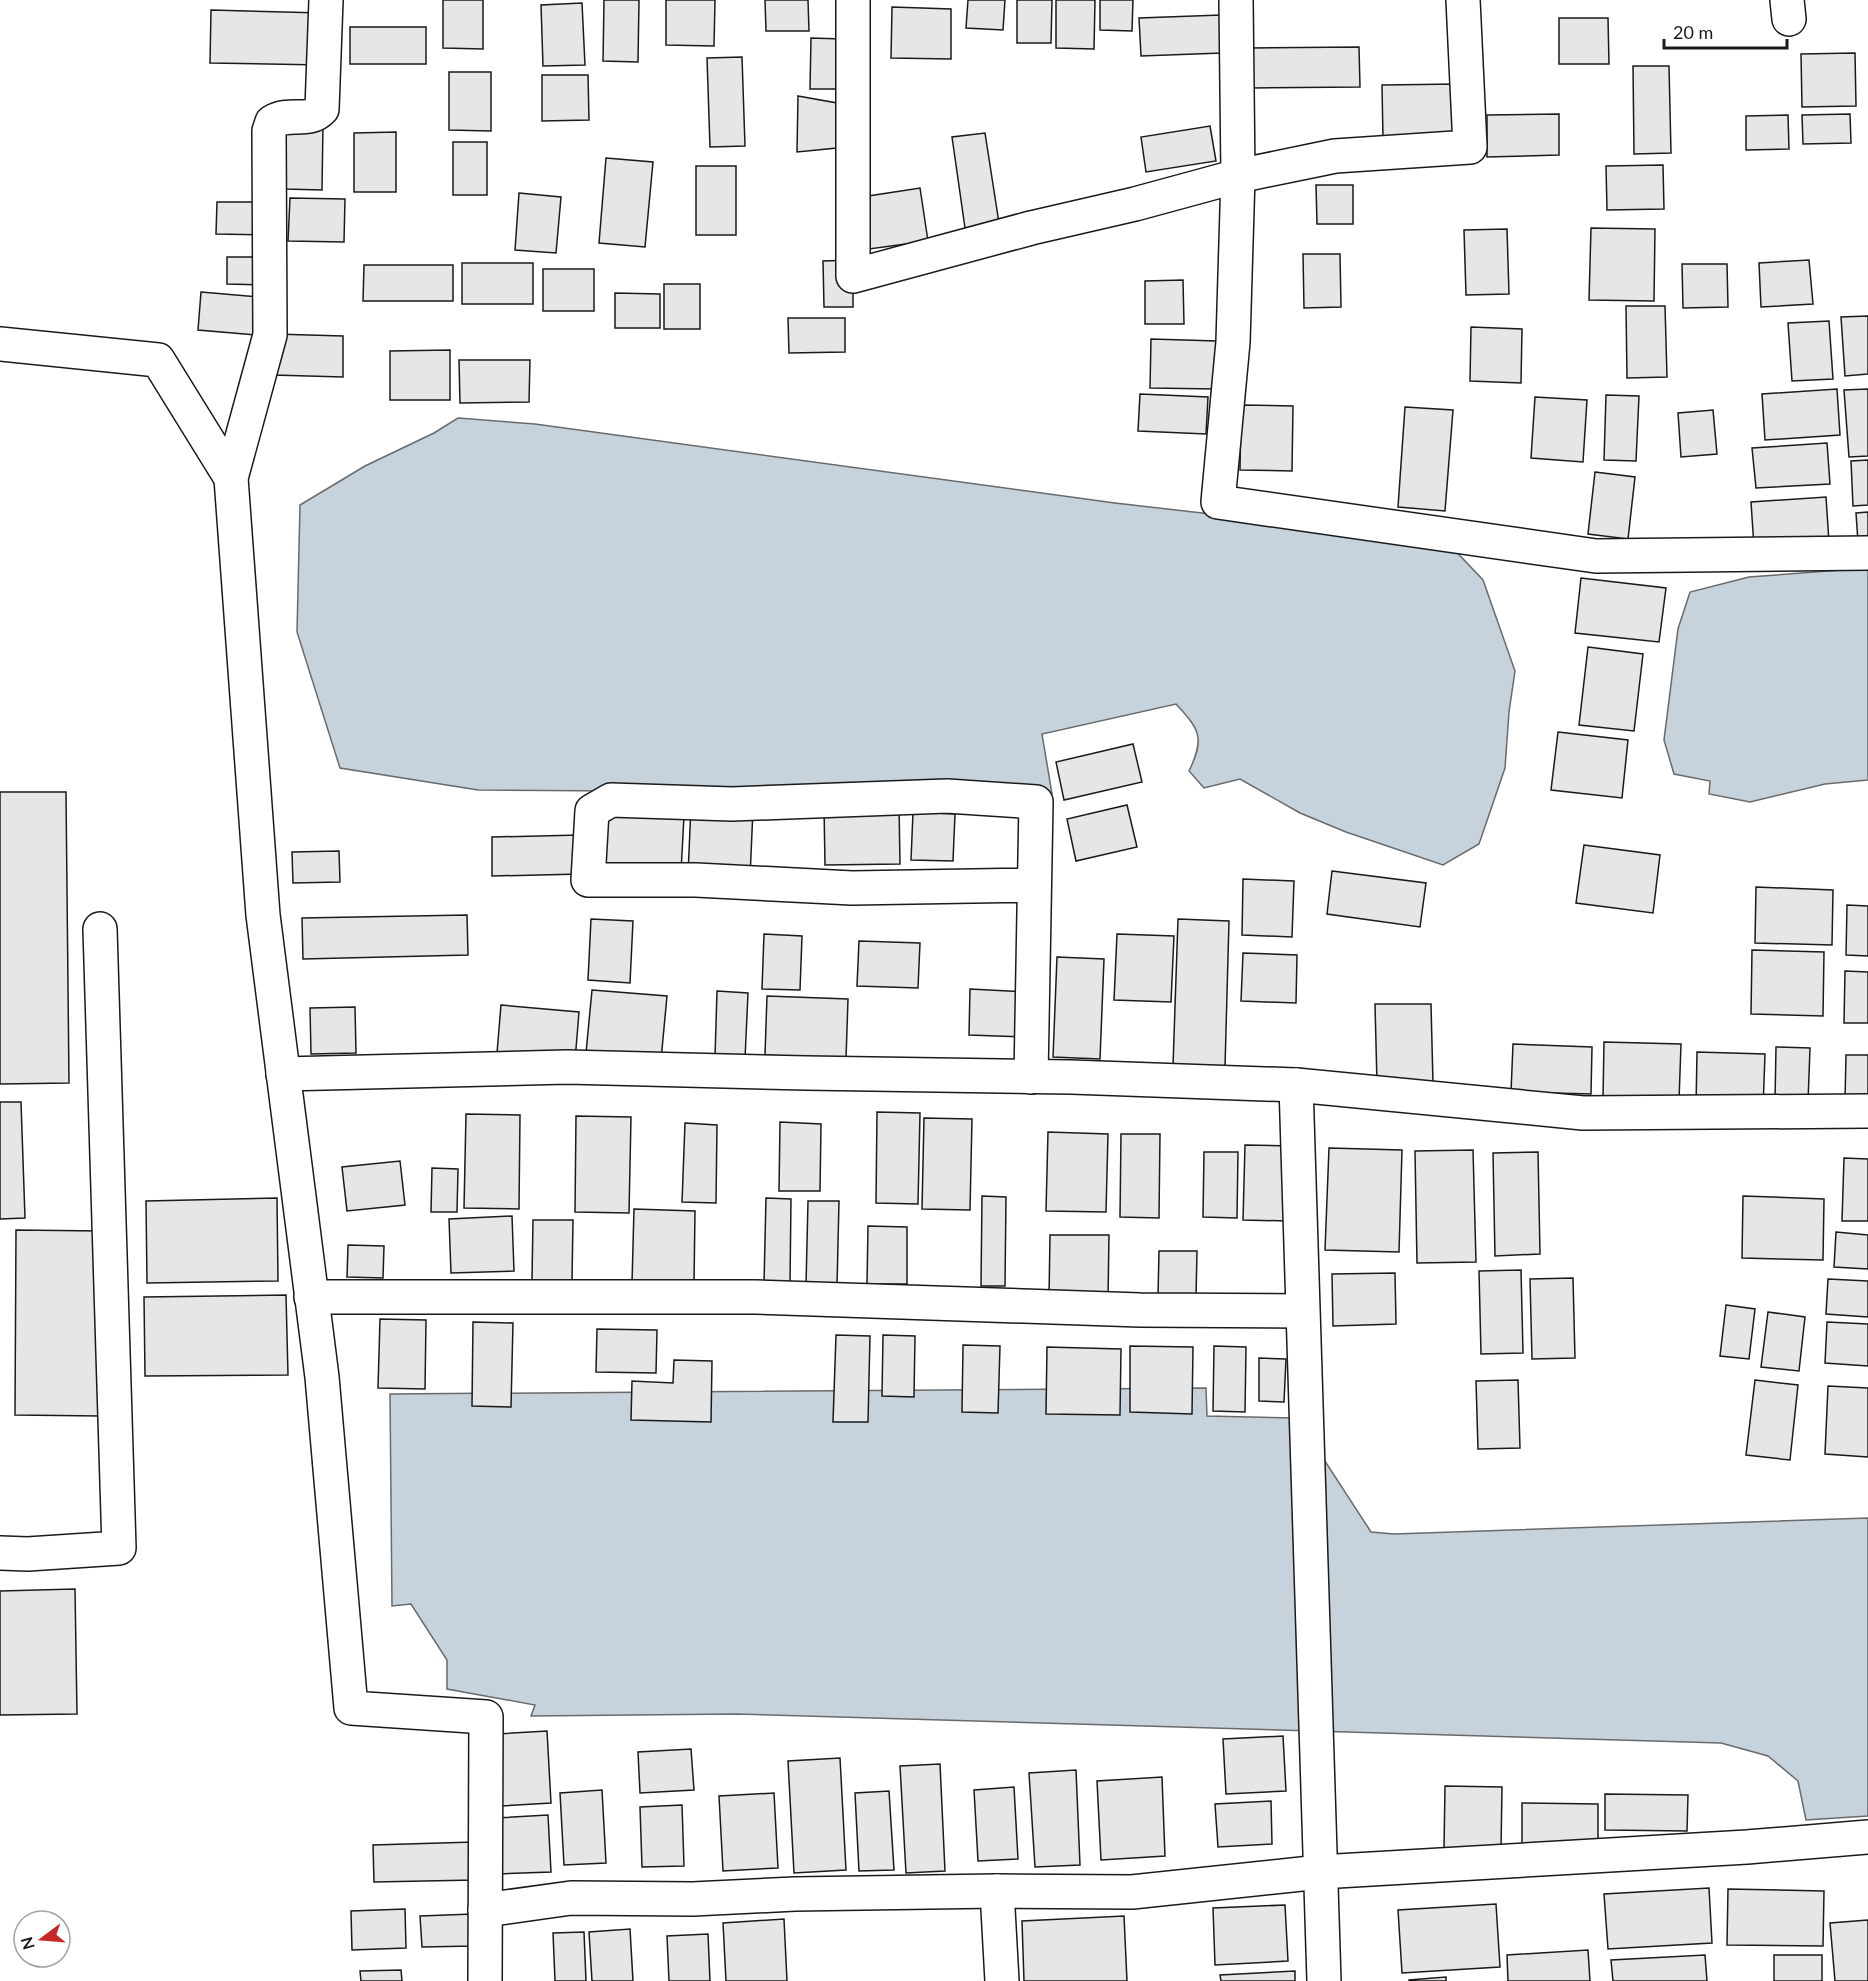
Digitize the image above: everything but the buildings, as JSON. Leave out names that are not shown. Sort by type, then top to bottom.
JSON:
[{"type":"street","points":[[326,0],[322,109],[316,115],[280,117],[272,122],[269,131],[270,335],[231,478],[263,915],[322,1377],[351,1708],[486,1717],[485,1981]]},
{"type":"street","points":[[853,0],[853,276],[1238,176],[1335,156],[1470,147],[1463,0]]},
{"type":"street","points":[[1236,0],[1238,176],[1233,342],[1218,502],[1596,556],[1868,553]]},
{"type":"street","points":[[0,344],[158,360],[231,478]]},
{"type":"street","points":[[1030,1077],[1036,802],[947,796],[732,804],[611,800],[592,811],[588,880],[696,880],[852,888],[1034,885]]},
{"type":"street","points":[[0,1553],[28,1554],[119,1548],[100,928]]},
{"type":"street","points":[[283,1074],[567,1068],[1030,1077],[1296,1085],[1583,1113],[1868,1111]]},
{"type":"street","points":[[1296,1085],[1324,1981]]},
{"type":"street","points":[[311,1297],[756,1297],[1140,1310],[1302,1311]]},
{"type":"street","points":[[485,1910],[571,1898],[693,1899],[795,1894],[997,1891],[1132,1892],[1320,1872],[1747,1847],[1868,1837]]},
{"type":"street","points":[[997,1891],[1002,1981]]},
{"type":"shaded area","points":[[458,418],[535,424],[1115,503],[1446,541],[1483,580],[1515,671],[1505,768],[1479,844],[1443,865],[1346,832],[1300,813],[1240,779],[1204,788],[1189,771],[1197,750],[1198,735],[1176,704],[1042,734],[1052,794],[478,790],[340,768],[297,632],[300,505],[365,466],[434,433]]},
{"type":"shaded area","points":[[1868,568],[1868,780],[1825,784],[1750,802],[1709,794],[1710,781],[1674,774],[1664,740],[1678,629],[1690,592],[1749,577]]},
{"type":"shaded area","points":[[1206,1388],[1207,1416],[1297,1418],[1371,1532],[1394,1534],[1868,1518],[1868,1816],[1806,1820],[1798,1781],[1768,1756],[1721,1743],[736,1714],[531,1716],[535,1705],[447,1689],[447,1660],[411,1604],[392,1606],[390,1394]]}]
